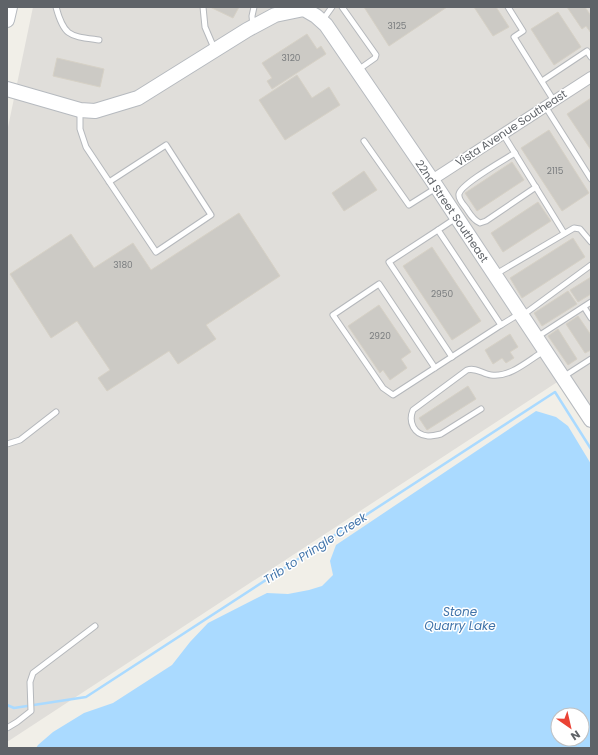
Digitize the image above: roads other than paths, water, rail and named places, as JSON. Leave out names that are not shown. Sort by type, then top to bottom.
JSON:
[{"type":"street","points":[[7,20],[10,7]]},
{"type":"street","points":[[7,89],[80,110],[95,111],[138,98],[274,15],[312,13]]},
{"type":"street","name":"22nd Street Southeast","points":[[312,13],[326,25],[357,70],[591,419]]},
{"type":"street","name":"Vista Avenue Southeast","points":[[434,184],[503,134],[591,77]]},
{"type":"lane","points":[[56,7],[63,29],[75,37],[99,40]]},
{"type":"lane","points":[[203,7],[205,27],[215,50]]},
{"type":"lane","points":[[253,27],[252,16],[254,7]]},
{"type":"lane","points":[[312,13],[332,7]]},
{"type":"lane","points":[[342,7],[376,55],[375,58],[357,70]]},
{"type":"lane","points":[[508,7],[523,31],[514,37],[542,81],[550,104],[591,179]]},
{"type":"lane","points":[[542,81],[587,51],[591,58]]},
{"type":"lane","points":[[80,110],[80,130],[86,147],[109,182],[156,252],[211,215],[166,144],[109,182]]},
{"type":"lane","points":[[503,134],[564,233]]},
{"type":"lane","points":[[364,141],[409,205],[434,184]]},
{"type":"lane","points":[[515,153],[466,185],[459,192],[459,197],[462,202],[474,220],[480,223],[486,221],[536,187]]},
{"type":"lane","points":[[452,357],[389,262],[456,217]]},
{"type":"lane","points":[[495,275],[574,228],[580,229],[591,242]]},
{"type":"lane","points":[[438,230],[501,325]]},
{"type":"lane","points":[[435,368],[379,284],[333,315],[383,388],[393,395],[435,368],[452,357],[501,325],[521,315],[591,265]]},
{"type":"lane","points":[[536,337],[591,302]]},
{"type":"lane","points":[[584,307],[591,318]]},
{"type":"lane","points":[[481,409],[442,434],[428,436],[414,429],[410,416],[413,410],[467,370],[471,369],[490,375],[502,375],[512,371],[545,350]]},
{"type":"lane","points":[[563,378],[591,359]]},
{"type":"lane","points":[[7,444],[20,440],[56,412]]},
{"type":"lane","points":[[7,728],[31,711],[32,697],[30,682],[33,673],[96,626]]},
{"type":"water","name":"Stone Quarry Lake","points":[[536,411],[556,417],[568,426],[591,464],[591,748],[36,748],[53,732],[84,713],[113,703],[172,665],[190,642],[208,623],[267,593],[288,594],[322,586],[333,575],[330,561],[336,545]]},
{"type":"waterway","name":"Trib to Pringle Creek","points":[[7,705],[14,708],[86,697],[555,392],[591,449]]}]
